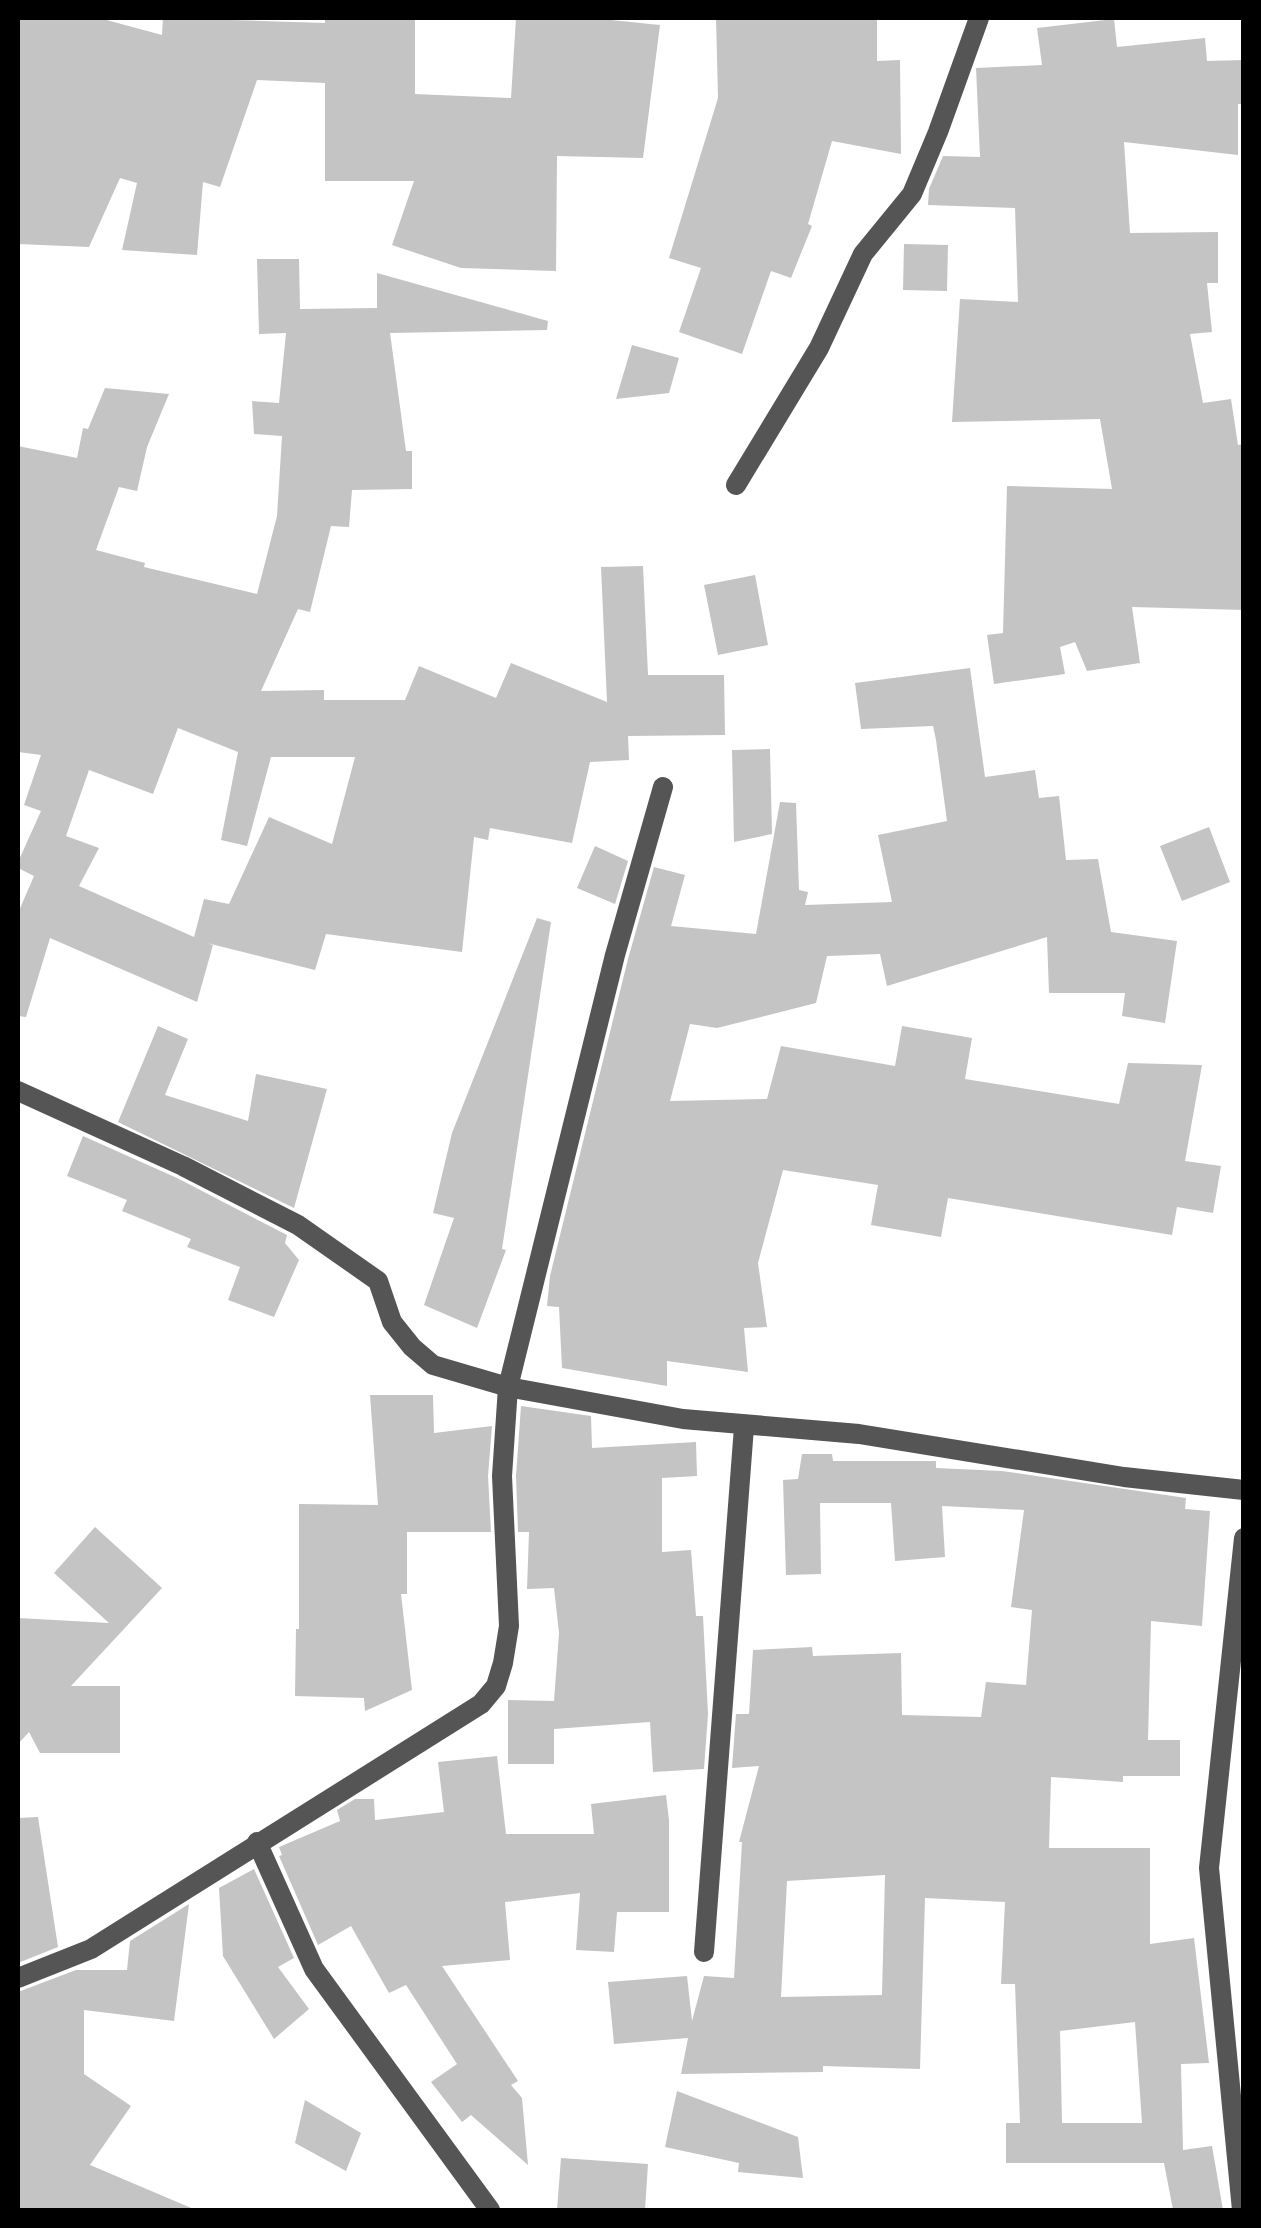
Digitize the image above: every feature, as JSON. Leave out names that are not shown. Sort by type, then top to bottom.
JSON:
[{"type":"street","points":[[736,485],[819,348],[864,254],[912,194],[978,18]]},
{"type":"street","points":[[18,1978],[91,1949],[481,1704],[496,1686],[509,1626],[502,1476],[508,1387],[611,971],[662,786]]},
{"type":"street","points":[[18,1092],[183,1166],[298,1225],[378,1281],[392,1322],[433,1365],[508,1387],[683,1420],[859,1434],[1124,1477],[1244,1490]]},
{"type":"street","points":[[704,1952],[744,1427]]},
{"type":"street","points":[[1242,2210],[1209,1868],[1244,1538]]},
{"type":"street","points":[[257,1842],[314,1969],[490,2210]]},
{"type":"building","points":[[18,18],[99,18],[162,35],[163,18],[325,23],[325,18],[415,18],[415,94],[511,98],[516,18],[591,18],[660,25],[643,158],[557,156],[556,271],[461,268],[392,245],[414,181],[325,181],[325,83],[257,80],[220,187],[203,182],[197,255],[122,250],[137,183],[120,178],[89,247],[18,244]]},
{"type":"building","points":[[716,18],[877,18],[877,61],[900,60],[901,154],[832,141],[808,224],[812,226],[791,278],[771,271],[742,354],[679,332],[701,268],[669,258],[718,98]]},
{"type":"building","points":[[1114,19],[1117,47],[1205,38],[1207,61],[1244,60],[1244,104],[1238,104],[1238,155],[1124,142],[1130,233],[1218,232],[1218,283],[1207,283],[1212,332],[1190,334],[1203,403],[1231,399],[1238,445],[1244,444],[1244,610],[1132,607],[1140,663],[1087,671],[1075,642],[1060,647],[1065,674],[994,684],[987,635],[1003,633],[1007,486],[1112,489],[1100,419],[952,422],[960,299],[1018,302],[1015,208],[928,205],[929,189],[943,156],[980,157],[976,68],[1042,65],[1037,28]]},
{"type":"building","points":[[904,244],[948,245],[947,291],[903,290]]},
{"type":"building","points":[[257,259],[299,259],[300,309],[377,308],[377,273],[548,321],[547,330],[390,333],[406,451],[412,451],[412,489],[352,490],[349,527],[331,526],[310,612],[298,609],[261,691],[324,690],[324,700],[405,700],[419,666],[496,698],[511,663],[607,702],[601,567],[643,566],[648,675],[724,675],[725,735],[628,736],[629,760],[590,762],[572,843],[490,828],[488,840],[474,837],[462,952],[326,934],[315,970],[207,943],[213,945],[197,1002],[50,938],[26,1017],[18,1016],[18,913],[34,876],[18,868],[18,862],[41,811],[24,805],[41,755],[18,752],[18,446],[77,458],[83,428],[88,429],[105,388],[169,394],[147,447],[137,491],[119,487],[96,550],[145,563],[144,567],[257,594],[277,516],[282,436],[254,434],[252,401],[279,403],[286,333],[259,334]],"holes":[[[178,728],[238,752],[221,840],[247,846],[271,757],[355,757],[332,844],[269,817],[229,904],[204,899],[194,937],[79,886],[99,848],[66,836],[89,770],[153,794]]]},
{"type":"building","points":[[632,345],[679,358],[669,393],[616,399]]},
{"type":"building","points":[[755,575],[768,645],[718,655],[704,585]]},
{"type":"building","points":[[970,668],[985,777],[1035,770],[1039,798],[1059,796],[1066,860],[1098,859],[1111,932],[1177,941],[1165,1023],[1122,1016],[1125,993],[1049,993],[1047,937],[887,986],[880,954],[827,956],[816,1003],[717,1028],[690,1024],[670,1101],[767,1099],[781,1046],[895,1066],[902,1026],[972,1038],[965,1079],[1119,1104],[1128,1063],[1202,1065],[1185,1161],[1221,1166],[1213,1213],[1177,1207],[1172,1235],[948,1198],[941,1237],[871,1225],[878,1185],[783,1170],[758,1263],[767,1327],[744,1328],[748,1372],[667,1361],[667,1386],[562,1368],[559,1307],[547,1306],[550,1276],[654,867],[685,875],[671,926],[756,934],[780,802],[796,803],[799,890],[808,892],[805,905],[892,902],[878,835],[947,821],[936,740],[933,726],[861,729],[855,683]]},
{"type":"building","points":[[770,749],[772,834],[734,842],[732,750]]},
{"type":"building","points":[[1209,827],[1230,882],[1182,901],[1160,846]]},
{"type":"building","points":[[595,846],[628,861],[615,904],[577,888]]},
{"type":"building","points":[[537,918],[551,922],[502,1249],[506,1250],[477,1328],[424,1305],[454,1218],[433,1213],[452,1133]]},
{"type":"building","points":[[158,1026],[188,1039],[165,1095],[248,1121],[256,1074],[327,1089],[294,1208],[118,1122]]},
{"type":"building","points":[[83,1136],[177,1178],[287,1235],[285,1243],[299,1260],[274,1317],[228,1300],[240,1267],[187,1247],[191,1239],[122,1211],[127,1200],[67,1176]]},
{"type":"building","points":[[370,1395],[433,1395],[434,1433],[492,1426],[488,1476],[491,1532],[407,1532],[407,1594],[401,1594],[412,1690],[365,1711],[364,1698],[295,1696],[296,1629],[299,1504],[378,1505]]},
{"type":"building","points":[[521,1406],[591,1416],[592,1448],[696,1442],[697,1476],[662,1478],[662,1552],[691,1550],[696,1616],[703,1616],[708,1714],[704,1769],[653,1772],[650,1722],[554,1729],[554,1764],[508,1764],[508,1700],[554,1701],[559,1633],[554,1588],[527,1589],[529,1532],[518,1532],[516,1476]]},
{"type":"building","points":[[802,1454],[832,1454],[833,1461],[936,1461],[936,1468],[1002,1471],[1186,1498],[1185,1509],[1210,1511],[1202,1626],[1151,1621],[1148,1740],[1180,1740],[1180,1776],[1123,1776],[1123,1782],[1051,1777],[1049,1848],[1150,1848],[1150,1944],[1194,1938],[1209,2063],[1181,2064],[1183,2150],[1212,2146],[1223,2210],[1173,2210],[1164,2163],[1006,2163],[1006,2123],[1020,2123],[1015,1984],[1001,1984],[1005,1902],[925,1898],[920,2069],[823,2066],[823,2072],[681,2074],[688,2038],[614,2044],[608,1982],[687,1976],[692,2021],[704,1976],[734,1978],[739,1842],[759,1766],[732,1768],[736,1714],[749,1714],[753,1650],[812,1647],[813,1656],[901,1653],[902,1715],[981,1717],[986,1682],[1026,1685],[1032,1610],[1011,1607],[1024,1510],[942,1506],[945,1557],[895,1561],[891,1503],[820,1503],[821,1574],[786,1575],[783,1480],[798,1479]],"holes":[[[885,1875],[882,1995],[781,1997],[787,1881]],[[1135,2022],[1142,2123],[1062,2123],[1060,2031]]]},
{"type":"building","points":[[95,1527],[162,1588],[71,1686],[120,1686],[120,1753],[40,1753],[29,1732],[18,1744],[18,1618],[109,1623],[54,1573]]},
{"type":"building","points":[[497,1756],[506,1834],[594,1834],[591,1804],[666,1795],[669,1820],[669,1912],[617,1912],[614,1952],[576,1950],[580,1893],[505,1902],[510,1960],[442,1966],[518,2081],[511,2085],[522,2098],[528,2165],[471,2115],[462,2122],[431,2082],[457,2064],[406,1985],[389,1993],[351,1926],[318,1945],[279,1856],[279,1847],[340,1821],[337,1810],[355,1799],[374,1799],[375,1820],[444,1812],[438,1762]]},
{"type":"building","points":[[38,1817],[58,1947],[18,1963],[18,1818]]},
{"type":"building","points":[[254,1869],[294,1958],[278,1967],[309,2009],[274,2039],[223,1956],[219,1888]]},
{"type":"building","points":[[189,1904],[174,2021],[84,2010],[84,2074],[131,2106],[90,2165],[196,2210],[18,2210],[18,1992],[76,1970],[127,1970],[130,1941]]},
{"type":"building","points":[[677,2091],[798,2137],[803,2178],[738,2172],[739,2163],[665,2147]]},
{"type":"building","points":[[305,2100],[361,2133],[346,2171],[295,2143]]},
{"type":"building","points":[[561,2158],[648,2164],[645,2210],[557,2210]]}]
